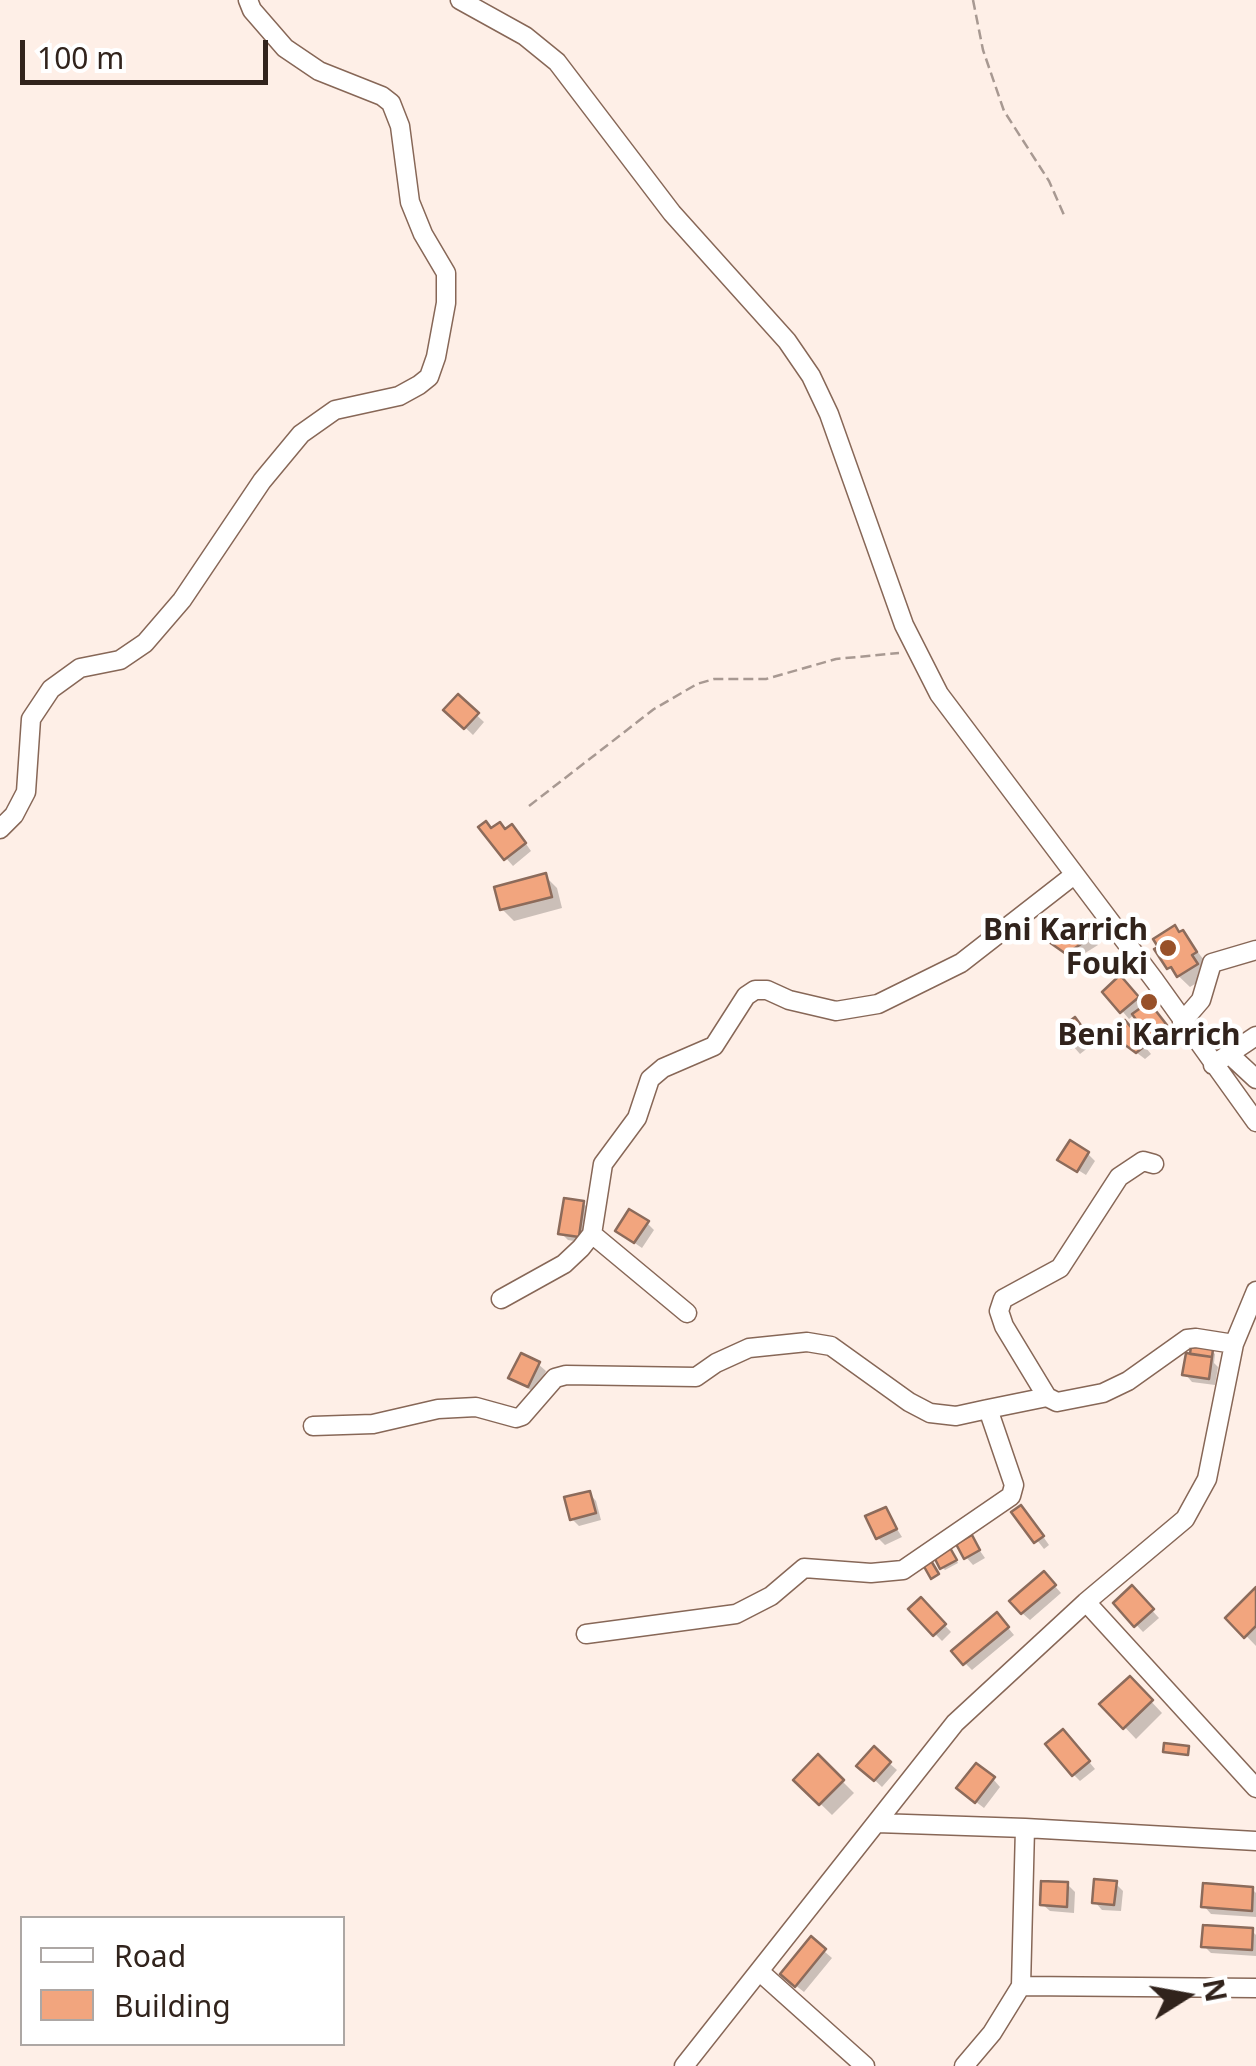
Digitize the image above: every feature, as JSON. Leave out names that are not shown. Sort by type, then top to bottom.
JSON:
[{"type":"street","points":[[0,829],[14,815],[26,792],[31,719],[51,689],[80,668],[120,660],[145,643],[182,600],[262,481],[301,434],[335,410],[399,396],[429,377],[436,357],[446,302],[446,273],[410,202],[400,126],[392,104],[382,96],[319,71],[285,48],[248,0]]},
{"type":"street","points":[[460,0],[525,36],[558,62],[672,212],[787,341],[829,414],[916,651],[960,726],[1182,1022],[1221,1060],[1256,1079]]},
{"type":"street","points":[[501,1299],[564,1264],[592,1234],[603,1164],[637,1118],[650,1079],[663,1068],[714,1046],[746,996],[755,990],[767,990],[836,1012],[878,1004],[961,963],[1074,875]]},
{"type":"street","points":[[1182,1022],[1200,1000],[1212,963],[1256,950]]},
{"type":"street","points":[[1221,1060],[1256,1036]]},
{"type":"street","points":[[1221,1060],[1256,1122]]},
{"type":"street","points":[[1154,1164],[1143,1160],[1118,1177],[1060,1268],[1002,1299],[999,1311],[1004,1326],[1047,1397],[1057,1402],[1103,1393],[1128,1381],[1187,1340],[1234,1344]]},
{"type":"street","points":[[592,1234],[688,1314]]},
{"type":"street","points":[[684,2066],[972,1706],[1086,1602],[1169,1535],[1198,1500],[1207,1479],[1234,1344],[1256,1291]]},
{"type":"street","points":[[313,1426],[374,1424],[438,1409],[476,1407],[516,1418],[555,1378],[566,1375],[696,1378],[716,1363],[749,1348],[807,1342],[831,1346],[908,1402],[930,1413],[956,1416],[1047,1397]]},
{"type":"street","points":[[586,1634],[736,1614],[771,1596],[804,1568],[819,1566],[871,1574],[903,1570],[1014,1492],[988,1409]]},
{"type":"street","points":[[1086,1602],[1256,1788]]},
{"type":"street","points":[[877,1823],[1256,1841]]},
{"type":"street","points":[[964,2066],[992,2033],[1021,1986],[1025,1828]]},
{"type":"street","points":[[760,1972],[865,2066]]},
{"type":"street","points":[[1021,1986],[1256,1988]]},
{"type":"path","points":[[973,0],[983,50],[1004,111],[1049,182],[1064,215]]},
{"type":"path","points":[[528,806],[654,709],[697,684],[714,678],[766,679],[836,659],[916,651]]},
{"type":"building","points":[[458,694],[479,713],[464,729],[443,710]]},
{"type":"building","points":[[486,821],[491,828],[500,822],[505,829],[512,824],[526,843],[504,860],[478,827]]},
{"type":"building","points":[[546,873],[552,897],[500,910],[494,887]]},
{"type":"building","points":[[1081,920],[1093,936],[1066,954],[1049,942]]},
{"type":"building","points":[[1175,925],[1179,932],[1183,930],[1197,952],[1192,955],[1198,964],[1177,977],[1154,949],[1158,947],[1153,939]]},
{"type":"building","points":[[1120,975],[1139,997],[1120,1013],[1102,992]]},
{"type":"building","points":[[1149,1002],[1170,1029],[1152,1042],[1132,1014]]},
{"type":"building","points":[[1075,1017],[1088,1035],[1071,1048],[1058,1030]]},
{"type":"building","points":[[1125,1020],[1146,1045],[1136,1053],[1109,1033]]},
{"type":"building","points":[[1070,1140],[1089,1152],[1077,1172],[1057,1160]]},
{"type":"building","points":[[564,1198],[584,1201],[579,1237],[558,1234]]},
{"type":"building","points":[[629,1209],[649,1221],[634,1243],[615,1231]]},
{"type":"building","points":[[1191,1346],[1213,1349],[1212,1357],[1190,1354]]},
{"type":"building","points":[[521,1353],[540,1362],[528,1387],[508,1378]]},
{"type":"building","points":[[1186,1353],[1212,1357],[1209,1379],[1182,1375]]},
{"type":"building","points":[[590,1491],[596,1513],[570,1520],[564,1497]]},
{"type":"building","points":[[1021,1505],[1044,1536],[1034,1543],[1011,1512]]},
{"type":"building","points":[[886,1507],[897,1529],[876,1539],[865,1516]]},
{"type":"building","points":[[972,1535],[980,1550],[964,1559],[956,1544]]},
{"type":"building","points":[[949,1546],[957,1560],[940,1569],[933,1555]]},
{"type":"building","points":[[930,1559],[939,1574],[931,1579],[922,1563]]},
{"type":"building","points":[[1044,1571],[1056,1585],[1021,1614],[1009,1601]]},
{"type":"building","points":[[1132,1585],[1154,1609],[1134,1627],[1113,1603]]},
{"type":"building","points":[[1256,1587],[1256,1626],[1244,1638],[1225,1618]]},
{"type":"building","points":[[921,1597],[946,1624],[933,1636],[908,1609]]},
{"type":"building","points":[[997,1612],[1009,1627],[963,1665],[951,1651]]},
{"type":"building","points":[[1130,1676],[1153,1700],[1123,1729],[1099,1704]]},
{"type":"building","points":[[1063,1729],[1090,1761],[1072,1776],[1045,1744]]},
{"type":"building","points":[[1164,1743],[1189,1746],[1188,1755],[1163,1752]]},
{"type":"building","points":[[874,1746],[891,1762],[874,1781],[856,1766]]},
{"type":"building","points":[[818,1754],[844,1780],[819,1805],[793,1780]]},
{"type":"building","points":[[976,1763],[995,1777],[975,1803],[956,1788]]},
{"type":"building","points":[[1094,1879],[1117,1881],[1114,1905],[1092,1903]]},
{"type":"building","points":[[1041,1881],[1068,1882],[1067,1907],[1040,1905]]},
{"type":"building","points":[[1203,1883],[1253,1887],[1252,1911],[1201,1907]]},
{"type":"building","points":[[1203,1925],[1253,1928],[1252,1950],[1201,1947]]},
{"type":"building","points":[[811,1936],[826,1949],[795,1987],[780,1974]]},
{"type":"place","name":"Bni Karrich Fouki","points":[[1168,948]]},
{"type":"place","name":"Beni Karrich","points":[[1149,1002]]}]
